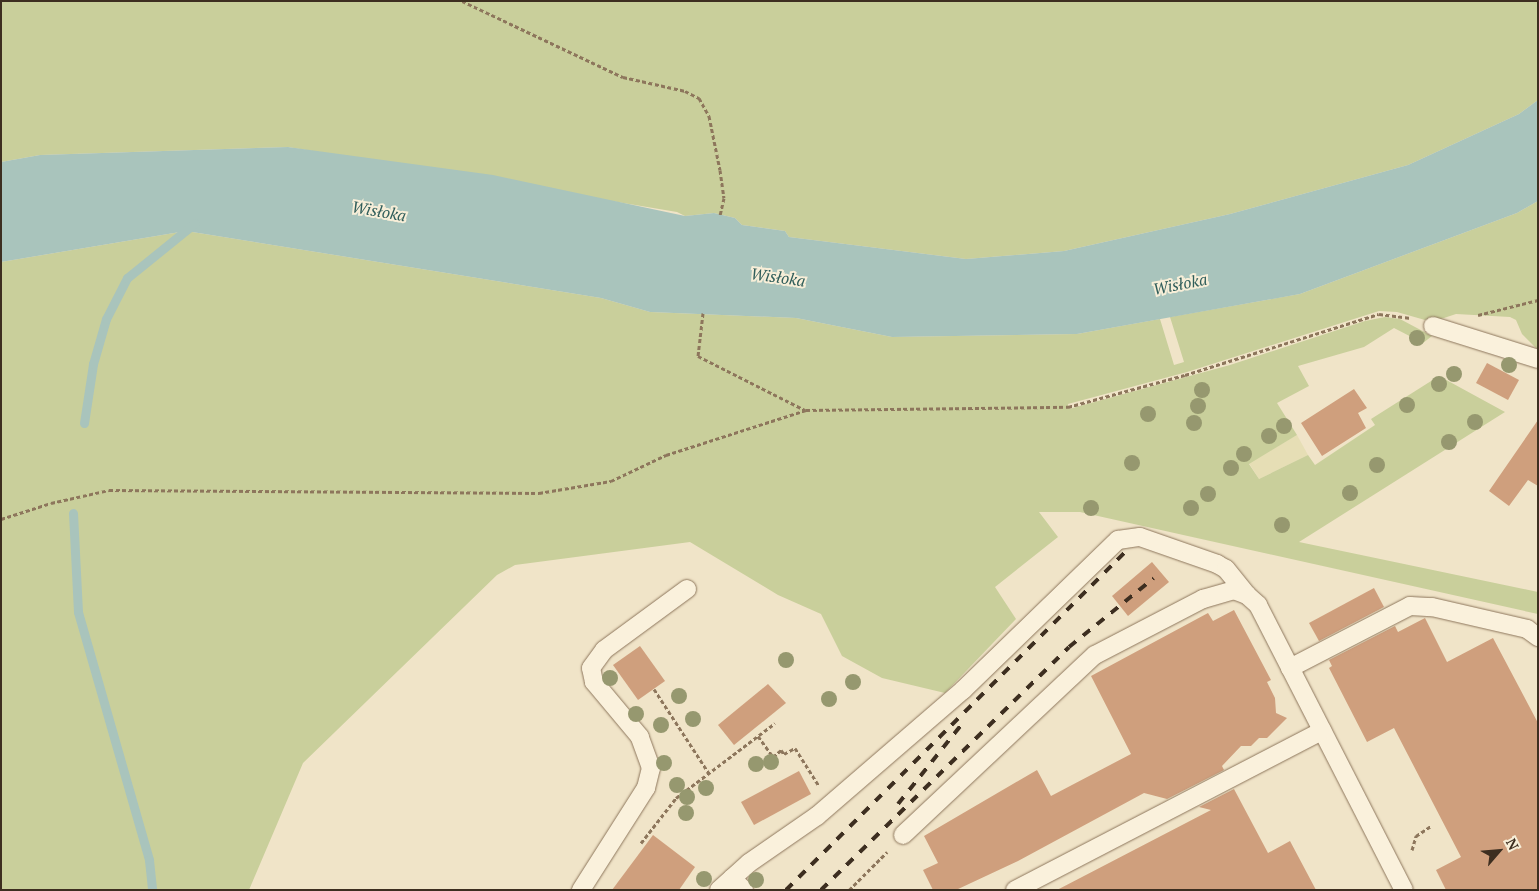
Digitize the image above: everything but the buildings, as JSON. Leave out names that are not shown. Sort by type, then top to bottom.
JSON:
[{"type":"lane","points":[[1433,326],[1538,359]]},
{"type":"lane","points":[[732,886],[963,690],[1118,540],[1140,537],[1226,569],[1247,595],[1258,605],[1404,890]]},
{"type":"lane","points":[[581,890],[646,788],[650,768],[640,737],[594,682],[591,668],[604,650],[687,589]]},
{"type":"lane","points":[[903,835],[1095,655],[1203,599],[1234,590],[1247,595]]},
{"type":"lane","points":[[1290,668],[1410,606],[1432,607],[1527,629],[1538,636]]},
{"type":"lane","points":[[1015,890],[1322,731]]},
{"type":"path","points":[[462,1],[622,77],[685,91],[699,98],[709,116],[716,152],[724,198],[720,215]]},
{"type":"path","points":[[1513,306],[1538,300]]},
{"type":"path","points":[[703,313],[698,356],[806,410]]},
{"type":"path","points":[[1,519],[51,503],[110,490],[538,493],[611,481],[666,455],[806,410],[1068,407],[1185,375],[1378,314],[1402,316],[1433,326]]},
{"type":"path","points":[[654,689],[710,775]]},
{"type":"path","points":[[639,847],[676,798],[710,775],[775,723]]},
{"type":"path","points":[[758,736],[773,757],[781,750],[784,754],[795,748],[830,804]]},
{"type":"path","points":[[1412,854],[1413,840],[1431,826]]},
{"type":"path","points":[[849,890],[903,835]]},
{"type":"shaded area","points":[[1297,435],[1308,455],[1259,479],[1249,463]]},
{"type":"green space","points":[[1,1],[1538,1],[1538,100],[1519,114],[1408,165],[1230,214],[1064,251],[966,259],[789,237],[785,231],[742,225],[735,218],[714,213],[685,216],[677,212],[288,147],[40,155],[1,162]]},
{"type":"green space","points":[[1538,201],[1538,350],[1522,334],[1516,320],[1510,317],[1456,314],[1432,322],[1397,312],[1379,311],[1187,372],[1068,404],[1069,409],[1230,365],[1365,321],[1385,317],[1400,319],[1432,336],[1423,343],[1394,328],[1364,347],[1298,366],[1309,386],[1277,403],[1297,435],[1249,464],[1259,479],[1308,455],[1315,465],[1375,425],[1371,419],[1439,376],[1505,412],[1299,542],[1538,592],[1538,614],[1080,512],[1039,512],[1058,537],[995,587],[1016,619],[945,693],[882,678],[842,656],[821,614],[778,595],[690,542],[515,565],[497,575],[303,763],[249,890],[1,890],[1,262],[186,231],[601,298],[650,312],[796,318],[892,337],[1077,334],[1160,319],[1174,365],[1184,362],[1170,317],[1300,294],[1517,213]]},
{"type":"water","name":"Wisłoka","points":[[1538,100],[1538,201],[1517,213],[1300,294],[1077,334],[892,337],[796,318],[650,312],[601,298],[186,231],[1,262],[1,162],[40,155],[288,147],[493,175],[685,216],[714,213],[735,218],[742,225],[785,231],[789,237],[966,259],[1064,251],[1230,214],[1408,165],[1519,114]]},
{"type":"waterway","points":[[84,423],[93,364],[106,319],[127,278],[195,223]]},
{"type":"waterway","points":[[73,513],[78,612],[149,860],[152,890]]},
{"type":"railway","points":[[786,890],[1125,552]]},
{"type":"railway","points":[[821,890],[1069,647],[1154,578]]},
{"type":"railway","points":[[898,804],[965,720]]}]
